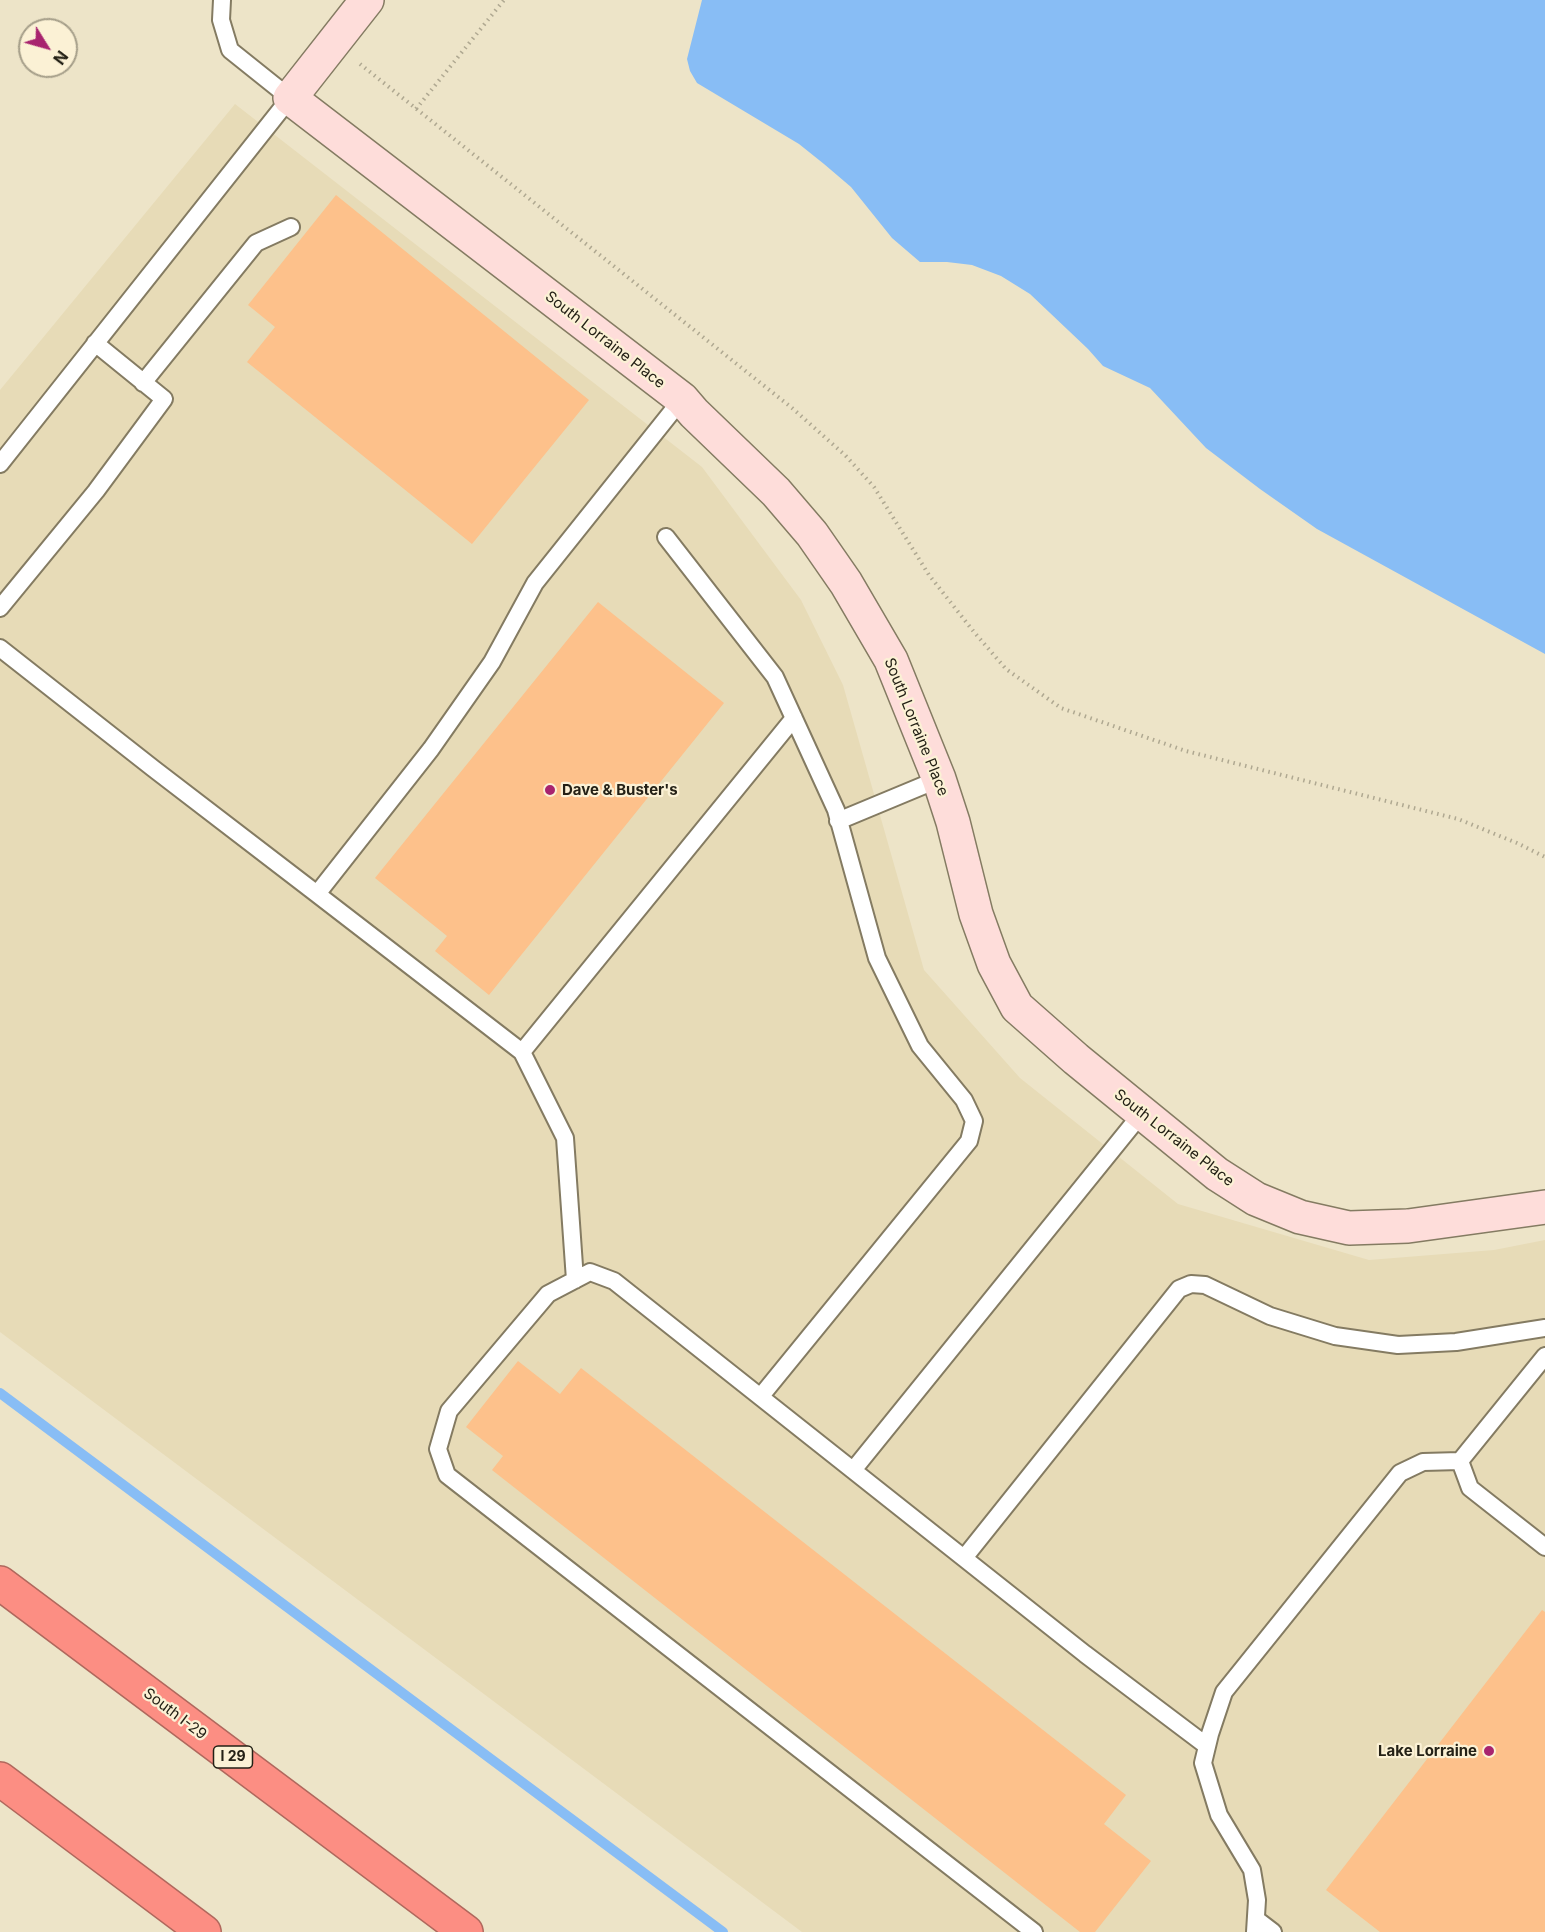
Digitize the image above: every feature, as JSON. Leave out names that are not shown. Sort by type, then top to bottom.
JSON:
[{"type":"highway","name":"South I-29","points":[[0,1582],[466,1932]]},
{"type":"highway","points":[[0,1779],[204,1932]]},
{"type":"street","points":[[290,98],[367,0]]},
{"type":"street","name":"South Lorraine Place","points":[[290,98],[682,399],[776,492],[812,534],[846,583],[891,660],[939,779],[953,822],[976,914],[994,964],[1017,1007],[1076,1059],[1217,1174],[1256,1199],[1300,1217],[1349,1228],[1408,1226],[1545,1207]]},
{"type":"lane","points":[[0,464],[290,98],[230,50],[221,20],[222,0]]},
{"type":"lane","points":[[143,383],[256,243],[291,227]]},
{"type":"lane","points":[[0,608],[96,491],[164,399],[95,344]]},
{"type":"lane","points":[[317,894],[431,749],[492,662],[535,583],[682,399]]},
{"type":"lane","points":[[666,537],[775,677],[836,810],[877,958],[920,1046],[964,1100],[974,1121],[969,1141],[761,1396]]},
{"type":"lane","points":[[0,648],[522,1052],[565,1138],[575,1280]]},
{"type":"lane","points":[[522,1052],[794,718]]},
{"type":"lane","points":[[838,821],[939,779]]},
{"type":"lane","points":[[854,1469],[1142,1113]]},
{"type":"lane","points":[[1034,1932],[447,1475],[438,1449],[449,1412],[549,1294],[590,1272],[614,1281],[1085,1654],[1207,1746]]},
{"type":"lane","points":[[964,1558],[1179,1289],[1191,1284],[1204,1286],[1270,1316],[1324,1332],[1398,1345],[1456,1342],[1545,1328]]},
{"type":"lane","points":[[1273,1932],[1256,1926],[1257,1900],[1252,1870],[1219,1815],[1203,1763],[1224,1692],[1400,1473],[1424,1462],[1460,1461],[1545,1356]]},
{"type":"lane","points":[[1460,1461],[1470,1488],[1545,1547]]},
{"type":"path","points":[[416,109],[504,0]]},
{"type":"path","points":[[333,44],[792,408],[845,455],[874,487],[929,575],[974,632],[1006,669],[1061,708],[1186,751],[1458,819],[1545,857]]},
{"type":"shaded area","points":[[235,104],[702,467],[801,600],[843,685],[924,970],[1020,1078],[1178,1204],[1369,1260],[1494,1250],[1545,1240],[1545,1932],[802,1932],[0,1332],[0,390]]},
{"type":"water","points":[[702,0],[1545,0],[1545,654],[1317,529],[1206,448],[1150,388],[1103,366],[1030,294],[1001,276],[972,265],[920,262],[892,238],[851,187],[824,164],[799,144],[697,83],[690,71],[687,59]]},
{"type":"building","points":[[336,195],[589,400],[472,544],[247,362],[275,327],[248,305]]},
{"type":"building","name":"Dave & Buster's","points":[[598,602],[724,703],[489,995],[435,951],[447,936],[375,878]]},
{"type":"building","points":[[518,1361],[560,1394],[581,1368],[1126,1795],[1104,1824],[1151,1861],[1095,1932],[1080,1932],[492,1470],[503,1456],[466,1427]]},
{"type":"building","name":"Lake Lorraine","points":[[1542,1610],[1545,1612],[1545,1932],[1380,1932],[1326,1890]]},
{"type":"waterway","points":[[0,1393],[723,1932]]},
{"type":"place","name":"Dave & Buster's","points":[[550,790]]},
{"type":"place","name":"Lake Lorraine","points":[[1489,1751]]}]
